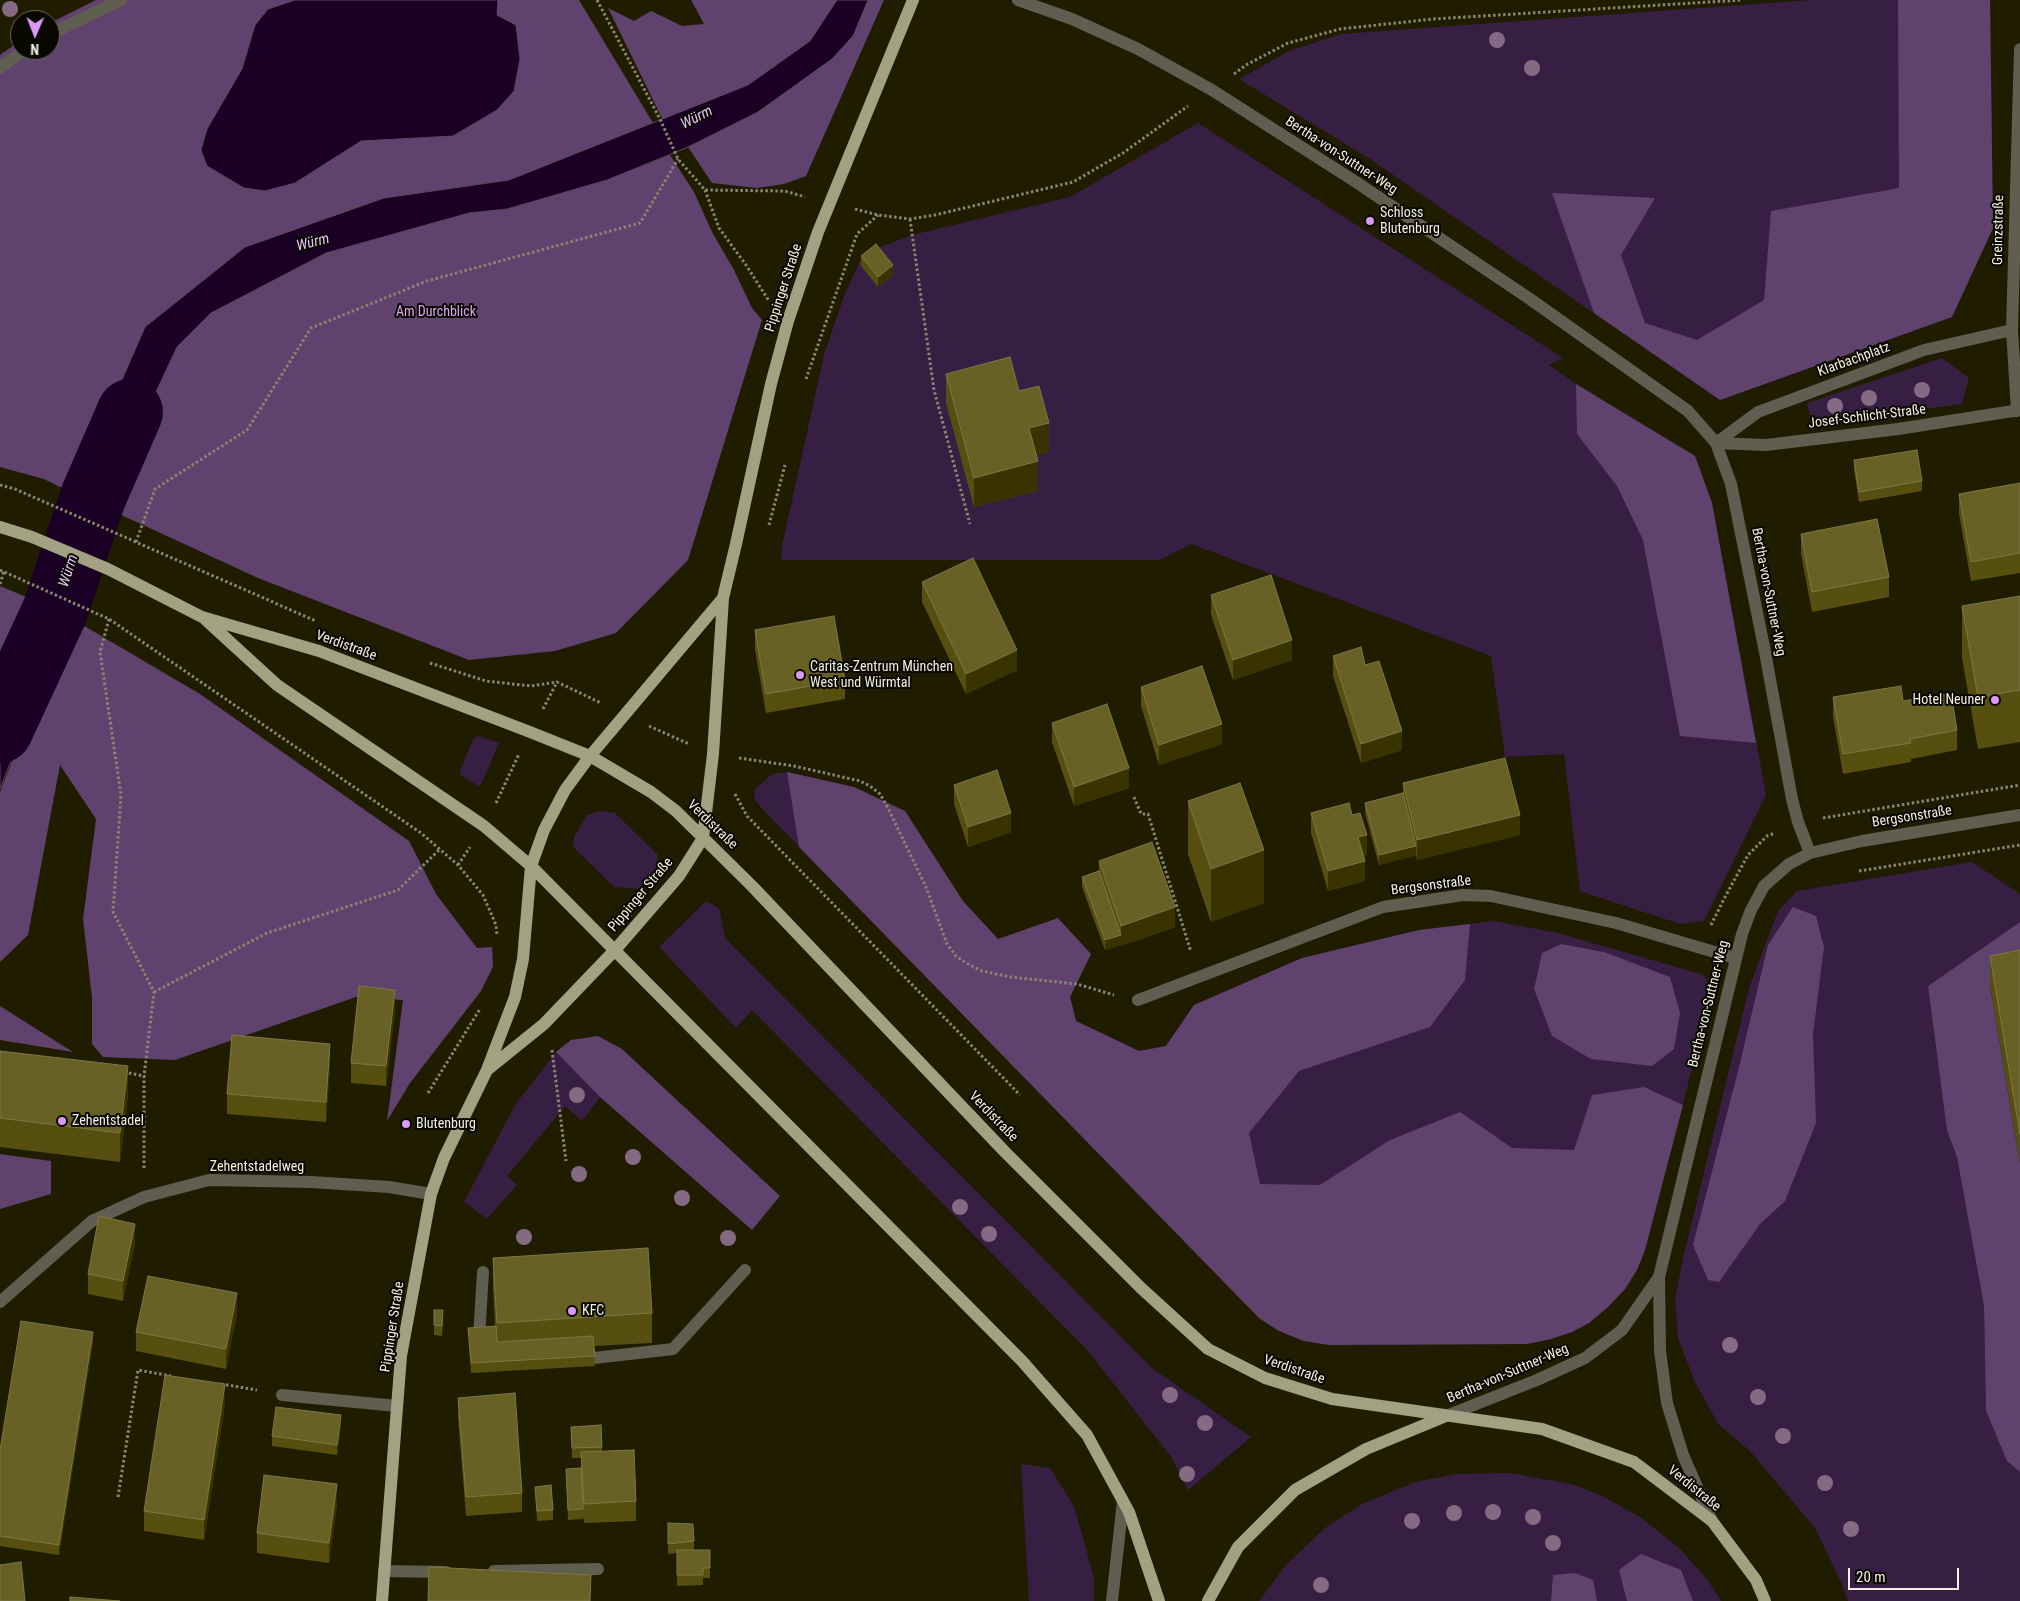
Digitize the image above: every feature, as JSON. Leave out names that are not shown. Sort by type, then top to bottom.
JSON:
[{"type":"main road","name":"Pippinger Straße","points":[[487,1070],[544,1024],[615,950],[680,876],[703,838],[712,754],[723,598],[771,384],[788,321],[829,202],[913,0]]},
{"type":"main road","name":"Verdistraße","points":[[0,527],[32,537],[108,569],[202,617],[318,651],[590,756],[651,792],[676,810],[752,886],[1005,1152],[1141,1288],[1208,1349],[1265,1378],[1332,1400],[1542,1429],[1634,1462],[1712,1521],[1756,1580],[1765,1601]]},
{"type":"main road","name":"Pippinger Straße","points":[[382,1601],[401,1356],[431,1194],[444,1158],[487,1070],[515,997],[523,959],[532,866],[544,830],[565,790],[590,756],[723,598]]},
{"type":"main road","name":"Verdistraße","points":[[202,617],[277,685],[484,826],[532,866],[1022,1361],[1086,1435],[1129,1512],[1159,1601]]},
{"type":"main road","points":[[1208,1601],[1238,1547],[1295,1490],[1366,1449],[1446,1416]]},
{"type":"street","points":[[60,29],[120,0]]},
{"type":"street","name":"Bertha-von-Suttner-Weg","points":[[1018,0],[1072,18],[1138,49],[1212,90],[1356,182],[1530,299],[1688,410],[1716,442],[1731,484],[1792,799],[1810,853],[1789,864],[1764,886],[1751,910],[1736,958],[1659,1277],[1622,1330],[1585,1358],[1537,1380],[1446,1416]]},
{"type":"street","name":"Greinzstraße","points":[[2018,410],[2012,330],[2020,50]]},
{"type":"street","points":[[0,68],[11,60]]},
{"type":"street","name":"Klarbachplatz","points":[[1716,442],[1758,412],[1792,399],[1924,350],[2012,330]]},
{"type":"street","name":"Josef-Schlicht-Straße","points":[[1716,442],[1766,445],[1898,429],[2018,410]]},
{"type":"street","name":"Bergsonstraße","points":[[1810,853],[1862,840],[2020,814]]},
{"type":"street","name":"Bergsonstraße","points":[[1138,1000],[1383,907],[1463,895],[1490,896],[1616,923],[1736,958]]},
{"type":"street","name":"Zehentstadelweg","points":[[0,1302],[92,1221],[144,1197],[209,1180],[311,1182],[389,1188],[431,1194]]},
{"type":"street","points":[[594,1358],[673,1348],[745,1270]]},
{"type":"street","points":[[479,1337],[483,1272]]},
{"type":"street","points":[[1659,1277],[1660,1351],[1668,1403],[1683,1455],[1712,1521]]},
{"type":"street","points":[[282,1395],[397,1406]]},
{"type":"street","points":[[1112,1601],[1123,1501]]},
{"type":"street","points":[[479,1572],[598,1569]]},
{"type":"street","points":[[384,1571],[459,1572]]},
{"type":"path","points":[[597,0],[660,119],[678,159],[705,190],[719,228],[746,265],[765,297],[788,321]]},
{"type":"path","points":[[829,202],[878,215],[910,219],[935,215],[1073,182],[1123,153],[1246,65],[1288,43],[1340,29],[1433,19],[1742,0]]},
{"type":"path","points":[[136,542],[155,489],[247,430],[311,328],[426,281],[640,223],[678,159]]},
{"type":"path","points":[[705,190],[785,191]]},
{"type":"path","points":[[806,379],[857,234],[878,215]]},
{"type":"path","points":[[910,219],[934,390],[970,524]]},
{"type":"path","points":[[768,527],[785,465]]},
{"type":"path","points":[[0,485],[16,489],[324,625]]},
{"type":"path","points":[[0,584],[2,570],[109,619],[421,833],[458,865],[483,895],[496,925],[499,944]]},
{"type":"path","points":[[109,619],[100,652],[121,795],[112,912],[154,992],[144,1076],[144,1197]]},
{"type":"path","points":[[425,662],[482,678],[531,686],[557,682]]},
{"type":"path","points":[[732,757],[794,766],[860,781],[880,794],[926,886],[947,944],[956,956],[966,963],[982,971],[1011,977],[1077,984],[1126,1000],[1138,1000]]},
{"type":"path","points":[[734,792],[747,816],[1020,1096]]},
{"type":"path","points":[[1134,797],[1141,814],[1148,814],[1199,976]]},
{"type":"path","points":[[154,992],[266,933],[398,890],[440,849]]},
{"type":"path","points":[[428,1093],[486,1001]]},
{"type":"path","points":[[552,1045],[566,1161]]},
{"type":"path","points":[[115,1071],[144,1076]]},
{"type":"path","points":[[118,1497],[138,1370],[176,1377]]},
{"type":"path","points":[[215,1383],[282,1395]]},
{"type":"shaded area","points":[[1811,0],[1990,0],[1993,228],[1952,317],[1720,400],[1370,159],[1239,79],[1289,51],[1341,34]]},
{"type":"shaded area","points":[[1198,123],[1563,358],[1549,365],[1576,384],[1695,456],[1712,503],[1766,795],[1704,921],[1680,924],[1580,891],[1564,754],[1505,757],[1491,656],[1191,544],[1160,560],[781,560],[782,546],[824,355],[844,296],[863,254],[912,235],[1070,197]]},
{"type":"shaded area","points":[[1942,358],[1969,378],[1962,404],[1812,424],[1807,403]]},
{"type":"shaded area","points":[[478,736],[499,743],[480,787],[461,775],[460,771],[473,739]]},
{"type":"shaded area","points":[[787,772],[854,787],[868,793],[879,804],[935,935],[1070,997],[1076,1021],[1139,1051],[1166,1046],[1194,1005],[1302,958],[1419,930],[1494,921],[1558,933],[1704,975],[1710,987],[1710,999],[1645,1250],[1637,1270],[1625,1289],[1589,1323],[1572,1332],[1527,1344],[1329,1345],[1304,1341],[1279,1331],[765,812],[755,800],[754,790],[772,774]]},
{"type":"shaded area","points":[[600,811],[615,813],[658,855],[656,872],[638,889],[614,887],[573,847],[574,837],[587,815]]},
{"type":"shaded area","points":[[1972,862],[2020,894],[2020,922],[1928,986],[1947,1131],[1957,1157],[1984,1306],[1986,1411],[2007,1461],[2020,1472],[2020,1601],[1848,1601],[1815,1528],[1750,1451],[1718,1424],[1694,1380],[1678,1338],[1675,1299],[1684,1254],[1749,988],[1778,911],[1797,891]]},
{"type":"shaded area","points":[[706,901],[719,908],[725,938],[1153,1369],[1251,1437],[1188,1490],[1172,1458],[1088,1351],[752,1010],[736,1028],[659,947]]},
{"type":"shaded area","points":[[556,1052],[600,1097],[582,1121],[565,1106],[507,1176],[517,1185],[487,1219],[464,1202],[515,1105]]},
{"type":"shaded area","points":[[1021,1464],[1050,1468],[1074,1506],[1094,1578],[1094,1601],[1029,1601]]},
{"type":"shaded area","points":[[1510,1473],[1571,1484],[1600,1495],[1640,1517],[1679,1548],[1707,1579],[1721,1601],[1259,1601],[1286,1565],[1325,1528],[1362,1504],[1415,1482],[1457,1474]]},
{"type":"green space","points":[[96,0],[295,0],[268,9],[255,25],[242,69],[207,129],[201,150],[207,166],[244,188],[265,191],[295,183],[361,141],[453,136],[497,110],[514,91],[497,15],[498,0],[579,0],[653,123],[509,180],[384,198],[145,327],[74,490],[64,489],[44,479],[0,467],[0,55],[10,48],[10,60],[60,60],[60,18]]},
{"type":"green space","points":[[691,0],[837,0],[810,41],[748,85],[663,120],[608,8],[634,21],[651,11],[682,26],[704,24]]},
{"type":"green space","points":[[868,0],[884,0],[806,176],[784,184],[757,188],[712,183],[688,147],[758,112],[853,36]]},
{"type":"green space","points":[[1898,0],[1990,0],[1993,228],[1952,317],[1720,400],[1594,313],[1552,193],[1655,198],[1621,255],[1645,323],[1697,340],[1764,300],[1771,211],[1899,188]]},
{"type":"green space","name":"Am Durchblick","points":[[670,155],[694,192],[712,232],[734,270],[752,308],[762,320],[688,560],[616,633],[555,651],[469,660],[258,578],[117,513],[105,501],[177,347],[211,313],[326,253],[469,213],[507,209],[607,180]]},
{"type":"green space","points":[[1576,384],[1695,456],[1712,503],[1756,743],[1680,736],[1643,540],[1617,486],[1577,434]]},
{"type":"green space","points":[[0,586],[31,599],[0,680]]},
{"type":"green space","points":[[69,617],[200,694],[409,841],[436,894],[477,948],[492,947],[493,967],[481,991],[410,1083],[387,1121],[403,1000],[356,997],[175,1060],[103,1057],[92,1044],[92,998],[83,919],[96,819],[60,765],[28,935],[0,962],[0,792]]},
{"type":"green space","points":[[787,772],[854,787],[905,811],[963,901],[998,939],[1058,918],[1091,954],[1070,997],[1076,1021],[1139,1051],[1166,1046],[1194,1005],[1302,958],[1419,930],[1470,924],[1465,980],[1430,1027],[1299,1071],[1249,1133],[1260,1184],[1320,1185],[1390,1140],[1460,1112],[1512,1148],[1574,1150],[1592,1095],[1644,1087],[1683,1105],[1645,1250],[1637,1270],[1625,1289],[1589,1323],[1572,1332],[1527,1344],[1329,1345],[1304,1341],[1279,1331],[1259,1318],[799,847]]},
{"type":"green space","points":[[1793,907],[1816,916],[1824,947],[1813,1035],[1816,1123],[1785,1201],[1760,1224],[1719,1282],[1708,1280],[1693,1245],[1768,945]]},
{"type":"green space","points":[[2020,922],[2020,980],[1990,985],[2020,1163],[2020,1472],[2007,1461],[1986,1411],[1984,1306],[1957,1157],[1947,1131],[1928,986]]},
{"type":"green space","points":[[1561,944],[1604,952],[1670,977],[1680,1013],[1674,1049],[1652,1066],[1591,1059],[1552,1036],[1534,989],[1542,953]]},
{"type":"green space","points":[[0,1006],[73,1052],[0,1040]]},
{"type":"green space","points":[[598,1036],[622,1049],[780,1196],[752,1230],[600,1097],[556,1052],[571,1040]]},
{"type":"green space","points":[[0,1154],[51,1161],[51,1194],[0,1209]]},
{"type":"green space","points":[[1641,1554],[1681,1570],[1693,1601],[1627,1601],[1619,1570]]},
{"type":"green space","points":[[1575,1573],[1593,1580],[1597,1601],[1551,1601],[1553,1575]]},
{"type":"water","points":[[295,0],[498,0],[497,15],[516,25],[520,59],[514,91],[497,110],[453,136],[361,141],[295,183],[265,191],[244,188],[207,166],[201,150],[207,129],[242,69],[255,25],[268,9]]},
{"type":"water","points":[[837,0],[868,0],[853,36],[832,59],[758,112],[688,147],[607,180],[507,209],[469,213],[326,253],[211,313],[177,347],[105,501],[74,490],[145,327],[245,247],[384,198],[509,180],[748,85],[810,41]]},
{"type":"water","points":[[31,599],[68,615],[0,789],[0,680]]},
{"type":"building","points":[[876,244],[893,265],[878,277],[861,256]]},
{"type":"building","points":[[1010,357],[1019,391],[1039,386],[1049,423],[1029,428],[1038,461],[974,478],[946,374]]},
{"type":"building","points":[[1917,450],[1922,481],[1859,492],[1854,460]]},
{"type":"building","points":[[2020,483],[2020,553],[1971,562],[1959,494]]},
{"type":"building","points":[[1877,519],[1889,577],[1812,592],[1801,534]]},
{"type":"building","points":[[973,558],[1017,650],[966,674],[922,582]]},
{"type":"building","points":[[1271,575],[1292,640],[1233,660],[1211,595]]},
{"type":"building","points":[[2020,596],[2020,690],[1978,697],[1962,606]]},
{"type":"building","name":"Caritas-Zentrum München West und Würmtal","points":[[834,616],[845,680],[766,694],[755,630]]},
{"type":"building","points":[[1361,647],[1365,665],[1379,661],[1402,731],[1361,744],[1333,656]]},
{"type":"building","points":[[1202,666],[1222,724],[1159,745],[1141,687]]},
{"type":"building","points":[[1901,686],[1903,701],[1951,693],[1957,730],[1910,739],[1911,743],[1843,754],[1833,697]]},
{"type":"building","points":[[1107,704],[1129,768],[1074,787],[1052,723]]},
{"type":"building","points":[[1505,758],[1520,815],[1417,840],[1403,783]]},
{"type":"building","points":[[997,770],[1011,813],[968,827],[954,785]]},
{"type":"building","points":[[1240,783],[1264,850],[1211,869],[1188,801]]},
{"type":"building","points":[[1403,793],[1416,846],[1379,855],[1365,803]]},
{"type":"building","points":[[1349,803],[1352,815],[1360,813],[1367,835],[1358,837],[1365,861],[1328,871],[1311,813]]},
{"type":"building","points":[[1152,842],[1175,907],[1121,926],[1099,861]]},
{"type":"building","points":[[1099,871],[1121,935],[1105,940],[1082,877]]},
{"type":"building","points":[[2020,950],[2020,1134],[1990,956]]},
{"type":"building","points":[[359,986],[395,990],[386,1066],[351,1063]]},
{"type":"building","points":[[232,1035],[330,1044],[326,1102],[227,1094]]},
{"type":"building","points":[[0,1051],[128,1066],[120,1133],[0,1118]]},
{"type":"building","points":[[99,1216],[135,1224],[123,1281],[88,1274]]},
{"type":"building","points":[[648,1248],[652,1313],[497,1323],[493,1258]]},
{"type":"building","points":[[148,1276],[237,1293],[226,1349],[136,1332]]},
{"type":"building","points":[[434,1310],[443,1310],[442,1326],[434,1325]]},
{"type":"building","points":[[21,1321],[93,1332],[59,1545],[0,1536],[0,1450]]},
{"type":"building","points":[[496,1326],[497,1342],[593,1336],[595,1356],[471,1363],[468,1328]]},
{"type":"building","points":[[165,1375],[225,1384],[204,1520],[144,1511]]},
{"type":"building","points":[[515,1393],[522,1493],[466,1497],[458,1398]]},
{"type":"building","points":[[276,1407],[341,1415],[337,1445],[272,1436]]},
{"type":"building","points":[[601,1425],[602,1447],[572,1448],[571,1427]]},
{"type":"building","points":[[634,1450],[636,1501],[584,1504],[581,1452]]},
{"type":"building","points":[[581,1468],[583,1509],[568,1510],[566,1469]]},
{"type":"building","points":[[264,1475],[337,1484],[329,1543],[257,1533]]},
{"type":"building","points":[[551,1485],[553,1510],[537,1511],[535,1487]]},
{"type":"building","points":[[668,1523],[693,1524],[694,1541],[668,1544]]},
{"type":"building","points":[[677,1550],[710,1550],[710,1568],[703,1568],[703,1575],[677,1575]]},
{"type":"building","points":[[21,1562],[25,1601],[0,1601],[0,1565]]},
{"type":"building","points":[[429,1567],[591,1575],[590,1601],[428,1601]]},
{"type":"building","points":[[70,1597],[120,1601],[70,1601]]},
{"type":"waterway","name":"Würm","points":[[0,730],[55,611],[93,497],[130,412]]},
{"type":"place","name":"Schloss Blutenburg","points":[[1370,221]]},
{"type":"place","name":"Caritas-Zentrum München West und Würmtal","points":[[800,675]]},
{"type":"place","name":"Hotel Neuner","points":[[1995,700]]},
{"type":"place","name":"Zehentstadel","points":[[62,1121]]},
{"type":"place","name":"Blutenburg","points":[[406,1124]]},
{"type":"place","name":"KFC","points":[[572,1311]]}]
